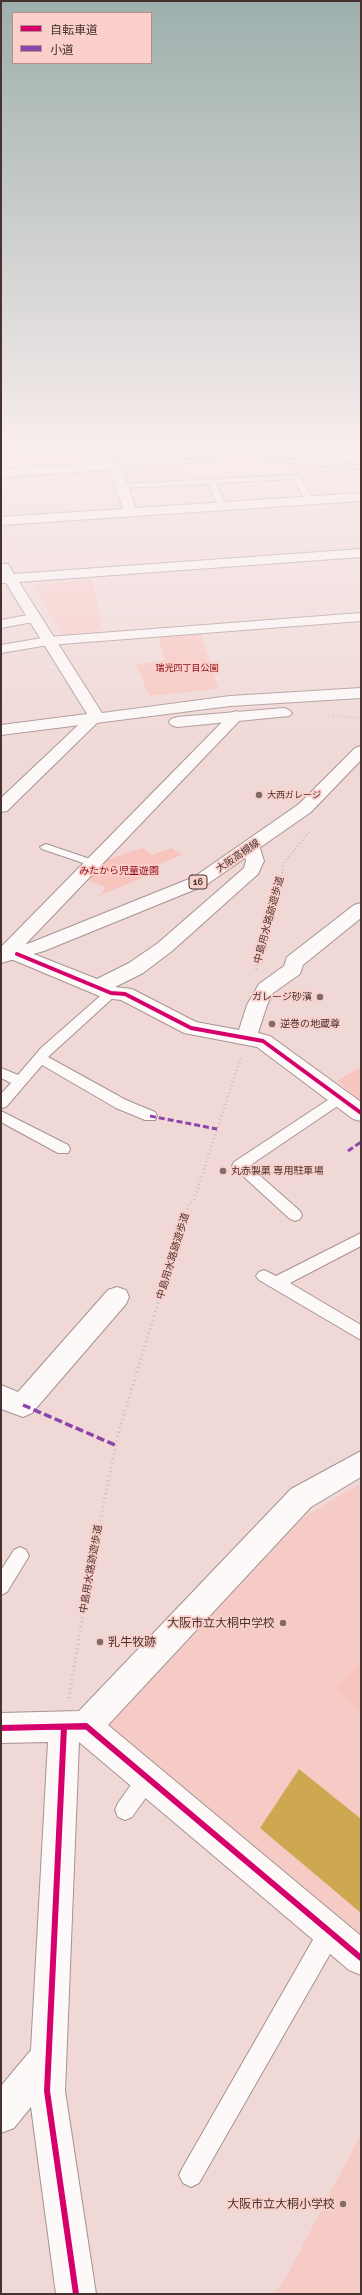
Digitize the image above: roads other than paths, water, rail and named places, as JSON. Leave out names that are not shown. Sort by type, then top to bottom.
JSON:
[{"type":"street","points":[[5,578],[331,555]]},
{"type":"street","points":[[1,564],[5,578],[33,618],[96,716]]},
{"type":"street","points":[[1,649],[48,641],[361,617]]},
{"type":"street","points":[[1,624],[33,618]]},
{"type":"street","points":[[1,730],[96,716],[230,701],[361,693]]},
{"type":"street","points":[[1,744],[81,732],[236,716],[298,712]]},
{"type":"street","points":[[1,807],[96,716]]},
{"type":"street","points":[[236,716],[92,863],[6,954],[104,990],[125,994],[191,1028],[263,1041],[361,1113]]},
{"type":"street","name":"大阪高槻線","points":[[6,954],[200,881],[305,808],[361,751]]},
{"type":"street","points":[[104,990],[165,947],[252,870],[255,861],[252,846]]},
{"type":"street","points":[[247,1037],[257,1005],[266,989],[293,969],[294,962],[361,909]]},
{"type":"street","points":[[1,1398],[23,1405],[117,1297]]},
{"type":"street","points":[[76,2294],[47,2091],[75,1726],[301,1498],[361,1463]]},
{"type":"street","points":[[1,1728],[75,1726],[148,1778],[361,1958]]},
{"type":"street","points":[[1,2115],[49,2056]]},
{"type":"lane","points":[[46,847],[92,863]]},
{"type":"lane","points":[[1,1103],[40,1058],[104,990]]},
{"type":"lane","points":[[40,1058],[121,1104],[150,1116]]},
{"type":"lane","points":[[1,1073],[20,1081]]},
{"type":"lane","points":[[295,1215],[239,1166],[340,1098]]},
{"type":"lane","points":[[1,1116],[64,1149]]},
{"type":"lane","points":[[361,1239],[270,1280],[361,1333]]},
{"type":"lane","points":[[1,1586],[20,1556]]},
{"type":"lane","points":[[125,1810],[148,1778]]},
{"type":"lane","points":[[191,2175],[330,1932]]},
{"type":"place","name":"大西ガレージ","points":[[259,795]]},
{"type":"place","name":"ガレージ砂濱","points":[[320,997]]},
{"type":"place","name":"逆巻の地蔵尊","points":[[272,1024]]},
{"type":"place","name":"丸赤製菓 専用駐車場","points":[[223,1171]]},
{"type":"place","name":"大阪市立大桐中学校","points":[[283,1623]]},
{"type":"place","name":"乳牛牧跡","points":[[100,1642]]},
{"type":"place","name":"大阪市立大桐小学校","points":[[343,2204]]},
{"type":"park label","name":"瑞光四丁目公園","points":[[187,668]]},
{"type":"park label","name":"みたから児童遊園","points":[[119,871]]}]
